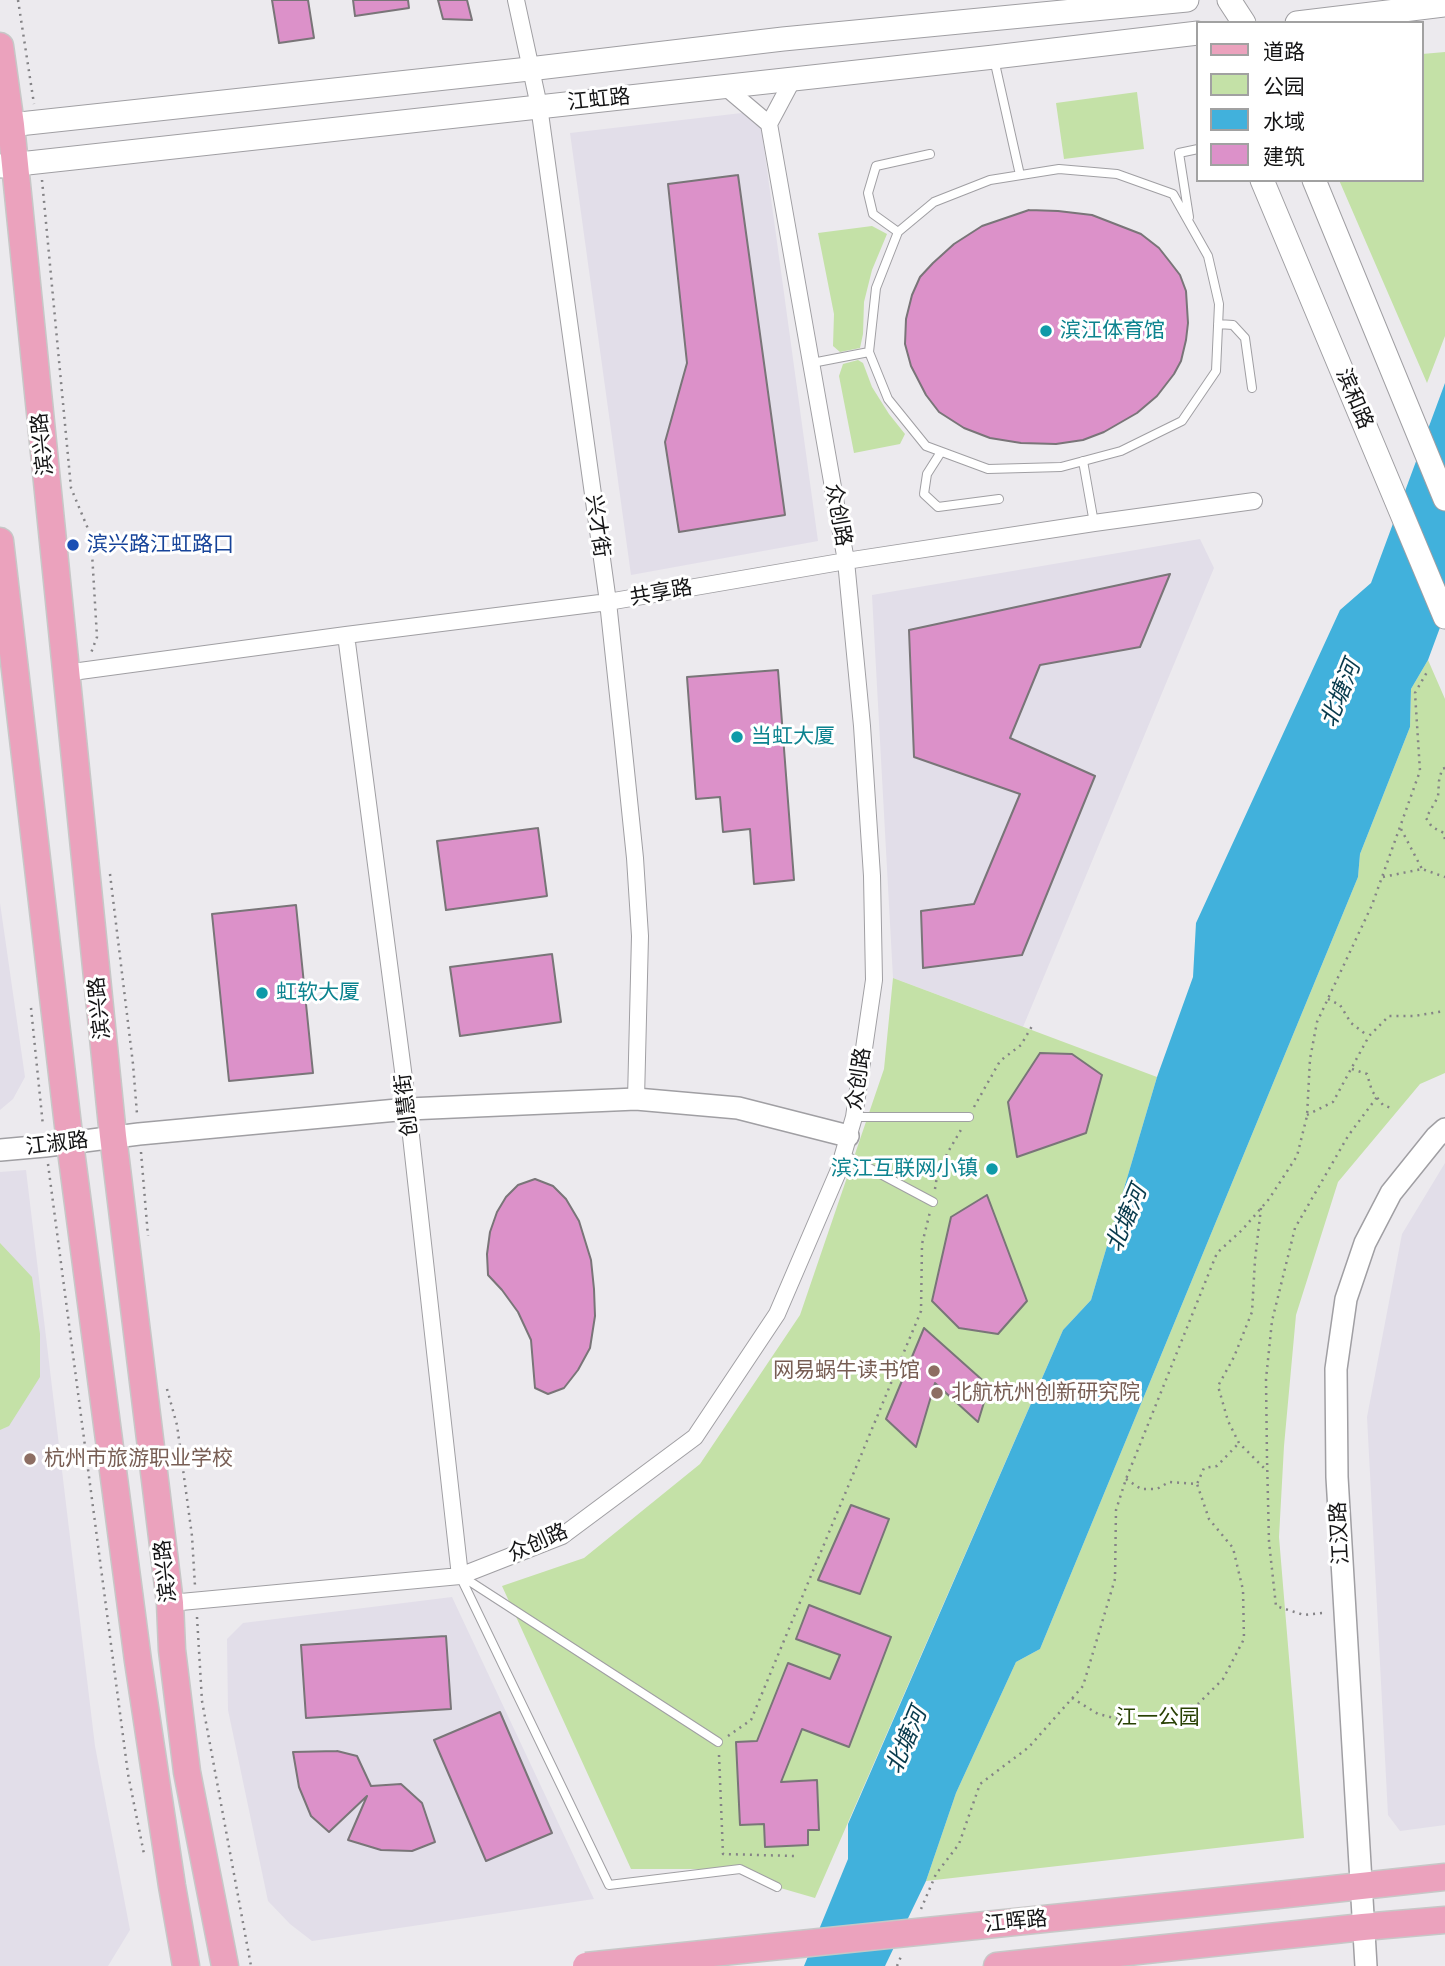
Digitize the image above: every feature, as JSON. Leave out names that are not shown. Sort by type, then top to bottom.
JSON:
[{"type":"main road","name":"江虹路","points":[[16,124],[783,39],[1187,0]]},
{"type":"main road","points":[[1193,0],[1201,21]]},
{"type":"main road","points":[[1229,0],[1243,21]]},
{"type":"main road","points":[[1313,21],[1445,5]]},
{"type":"main road","name":"江虹路","points":[[18,164],[1196,33]]},
{"type":"main road","name":"滨兴路","points":[[0,46],[16,124],[18,164],[126,1135],[183,1601],[172,1650],[187,1772],[225,1966]]},
{"type":"main road","name":"滨和路","points":[[1263,182],[1445,617]]},
{"type":"main road","points":[[1315,182],[1445,499]]},
{"type":"main road","name":"滨兴路","points":[[0,541],[70,1143],[138,1661],[186,1966]]},
{"type":"main road","name":"江晖路","points":[[586,1966],[1445,1877]]},
{"type":"main road","name":"江晖路","points":[[997,1966],[1445,1920]]},
{"type":"street","name":"兴才街","points":[[516,0],[539,106],[608,602],[640,936],[636,1099]]},
{"type":"street","points":[[724,86],[769,124],[793,79]]},
{"type":"street","name":"众创路","points":[[183,1601],[460,1576],[562,1536],[695,1437],[777,1314],[838,1172],[848,1135],[874,979],[872,876],[863,740],[846,561],[769,124]]},
{"type":"street","name":"共享路","points":[[75,671],[608,602],[846,561],[1254,501]]},
{"type":"street","name":"创慧街","points":[[346,635],[408,1109],[460,1576]]},
{"type":"street","name":"江淑路","points":[[0,1150],[126,1135],[408,1109],[636,1099],[738,1108],[848,1135]]},
{"type":"street","name":"江汉路","points":[[1366,1966],[1337,1477],[1336,1369],[1346,1299],[1365,1243],[1391,1193],[1445,1129]]},
{"type":"lane","points":[[994,57],[1020,175]]},
{"type":"lane","points":[[1190,224],[1178,153],[1196,149]]},
{"type":"lane","points":[[898,232],[873,214],[868,193],[876,166],[929,154]]},
{"type":"lane","points":[[1059,169],[1116,174],[1173,194],[1190,224],[1209,256],[1219,304],[1216,371],[1182,421],[1121,451],[1061,467],[988,468],[926,446],[888,399],[869,352],[876,288],[898,232],[934,202],[990,180],[1059,169]]},
{"type":"lane","points":[[1218,324],[1233,325],[1245,338],[1252,388]]},
{"type":"lane","points":[[812,363],[869,352]]},
{"type":"lane","points":[[941,452],[927,474],[924,495],[938,508],[999,499]]},
{"type":"lane","points":[[1083,461],[1094,523]]},
{"type":"lane","points":[[848,1135],[969,1117]]},
{"type":"lane","points":[[848,1135],[933,1202]]},
{"type":"lane","points":[[460,1576],[718,1742]]},
{"type":"lane","points":[[460,1576],[609,1885],[740,1868],[777,1887]]},
{"type":"path","points":[[16,124],[18,0]]},
{"type":"path","points":[[18,164],[71,488],[91,536],[97,637],[75,671]]},
{"type":"path","points":[[922,1908],[936,1874],[959,1844],[980,1784],[1029,1746],[1083,1686],[1115,1578],[1116,1510],[1217,1253],[1261,1208],[1297,1156],[1307,1116],[1310,1059],[1317,1022],[1372,905],[1420,771],[1416,692],[1427,672]]},
{"type":"path","points":[[1445,768],[1442,769],[1438,797],[1426,818],[1432,827],[1444,833],[1445,840]]},
{"type":"path","points":[[1400,828],[1422,869]]},
{"type":"path","points":[[1383,877],[1422,869],[1445,877]]},
{"type":"path","points":[[110,874],[133,1064],[126,1135],[149,1244]]},
{"type":"path","points":[[1328,999],[1340,1005],[1351,1023],[1369,1037]]},
{"type":"path","points":[[1307,1116],[1333,1102],[1369,1037],[1389,1016],[1445,1012]]},
{"type":"path","points":[[795,1856],[723,1854],[718,1742],[751,1720],[921,1311],[922,1244],[937,1176],[947,1152],[1000,1061],[1021,1045],[1032,1026]]},
{"type":"path","points":[[1352,1069],[1367,1074],[1372,1091],[1383,1105],[1391,1108]]},
{"type":"path","points":[[1322,1613],[1304,1615],[1276,1606],[1269,1542],[1267,1470],[1266,1379],[1272,1321],[1295,1228],[1348,1136],[1377,1097]]},
{"type":"path","points":[[1261,1208],[1252,1312],[1234,1357],[1218,1386],[1228,1421],[1240,1443],[1267,1470]]},
{"type":"path","points":[[164,1379],[177,1425],[192,1536],[183,1601],[251,1966]]},
{"type":"path","points":[[1072,1698],[1098,1714],[1127,1721],[1198,1704],[1223,1678],[1244,1639],[1243,1590],[1233,1548],[1209,1519],[1197,1484],[1204,1468],[1217,1466],[1240,1443]]},
{"type":"path","points":[[1126,1479],[1141,1489],[1157,1489],[1169,1482],[1197,1484]]},
{"type":"path","points":[[897,1966],[902,1954]]},
{"type":"shaded area","points":[[759,111],[818,541],[631,575],[570,133]]},
{"type":"shaded area","points":[[1200,539],[1214,568],[1023,1027],[712,1710],[1008,1021],[893,978],[872,595]]},
{"type":"shaded area","points":[[0,903],[25,1077],[13,1099],[0,1110]]},
{"type":"shaded area","points":[[1445,1163],[1445,1825],[1400,1831],[1388,1815],[1367,1417],[1402,1234]]},
{"type":"shaded area","name":"杭州市旅游职业学校","points":[[26,1170],[95,1746],[130,1930],[108,1966],[0,1966],[0,1172]]},
{"type":"shaded area","points":[[452,1597],[594,1899],[312,1941],[290,1924],[268,1901],[228,1710],[227,1639],[243,1623]]},
{"type":"green space","points":[[1445,52],[1445,336],[1427,383],[1340,182],[1424,182],[1424,54]]},
{"type":"green space","points":[[1137,92],[1144,149],[1064,159],[1056,103]]},
{"type":"green space","points":[[872,226],[887,234],[872,270],[864,302],[860,348],[840,352],[833,346],[834,314],[818,233]]},
{"type":"green space","points":[[858,360],[863,363],[872,387],[889,414],[905,434],[900,444],[854,453],[839,376],[843,364]]},
{"type":"green space","name":"江一公园","points":[[1428,660],[1445,699],[1445,1073],[1420,1084],[1338,1182],[1296,1315],[1279,1537],[1304,1838],[926,1881],[956,1793],[1016,1662],[1040,1649],[1358,877],[1360,854],[1410,727],[1411,689]]},
{"type":"green space","points":[[893,978],[1157,1077],[1091,1300],[1063,1330],[815,1898],[777,1887],[740,1869],[631,1869],[502,1586],[584,1558],[700,1464],[800,1315],[884,1069]]},
{"type":"green space","points":[[0,1243],[32,1277],[40,1334],[40,1377],[9,1426],[0,1430]]},
{"type":"water","name":"北塘河","points":[[1445,383],[1445,614],[1428,660],[1411,689],[1410,727],[1360,854],[1358,877],[1040,1649],[1016,1662],[956,1793],[926,1881],[885,1966],[804,1966],[848,1859],[848,1824],[1063,1330],[1091,1300],[1157,1077],[1193,977],[1196,923],[1340,610],[1371,583]]},
{"type":"building","points":[[272,0],[308,0],[314,38],[279,43]]},
{"type":"building","points":[[353,0],[408,0],[409,8],[355,16]]},
{"type":"building","points":[[438,0],[467,0],[472,20],[443,19]]},
{"type":"building","points":[[738,175],[785,515],[679,532],[665,442],[687,363],[668,184]]},
{"type":"building","name":"滨江体育馆","points":[[1029,210],[1092,215],[1141,234],[1159,248],[1180,275],[1186,291],[1186,340],[1181,361],[1174,374],[1157,396],[1137,413],[1104,432],[1083,440],[1056,444],[1021,443],[990,438],[964,428],[939,412],[926,395],[911,366],[905,344],[906,319],[920,277],[954,244],[982,226]]},
{"type":"building","points":[[1170,574],[1140,647],[1040,665],[1010,738],[1095,776],[1022,955],[923,968],[921,911],[974,904],[1020,794],[914,757],[909,630]]},
{"type":"building","name":"当虹大厦","points":[[778,670],[794,880],[754,884],[750,829],[723,832],[720,797],[696,799],[687,677]]},
{"type":"building","points":[[538,828],[547,896],[446,910],[437,841]]},
{"type":"building","name":"虹软大厦","points":[[296,905],[313,1073],[229,1081],[212,914]]},
{"type":"building","points":[[552,954],[561,1022],[460,1036],[450,967]]},
{"type":"building","points":[[1040,1053],[1072,1054],[1102,1075],[1086,1133],[1017,1157],[1008,1102]]},
{"type":"building","points":[[535,1179],[553,1186],[566,1199],[579,1221],[591,1260],[594,1289],[595,1316],[590,1348],[564,1388],[548,1394],[535,1388],[531,1340],[518,1312],[488,1275],[490,1232],[497,1212],[506,1197],[518,1185]]},
{"type":"building","points":[[987,1195],[1027,1301],[998,1334],[959,1328],[932,1301],[951,1217]]},
{"type":"building","points":[[924,1328],[989,1386],[978,1422],[935,1383],[916,1447],[886,1419]]},
{"type":"building","points":[[851,1505],[889,1519],[860,1594],[818,1580]]},
{"type":"building","points":[[809,1605],[891,1637],[849,1747],[802,1729],[781,1782],[817,1780],[819,1830],[808,1830],[808,1845],[765,1847],[764,1824],[740,1825],[736,1742],[757,1741],[788,1663],[830,1679],[840,1655],[796,1639]]},
{"type":"building","points":[[446,1636],[451,1709],[306,1718],[301,1645]]},
{"type":"building","points":[[500,1712],[552,1833],[486,1861],[434,1740]]},
{"type":"building","points":[[337,1751],[357,1756],[371,1786],[401,1784],[422,1803],[435,1842],[412,1851],[381,1850],[348,1840],[367,1796],[329,1832],[311,1816],[299,1787],[293,1752]]},
{"type":"place","name":"滨江体育馆","points":[[1046,331]]},
{"type":"place","name":"滨兴路江虹路口","points":[[73,545]]},
{"type":"place","name":"当虹大厦","points":[[737,737]]},
{"type":"place","name":"虹软大厦","points":[[262,993]]},
{"type":"place","name":"滨江互联网小镇","points":[[992,1169]]},
{"type":"place","name":"网易蜗牛读书馆","points":[[934,1371]]},
{"type":"place","name":"北航杭州创新研究院","points":[[937,1393]]},
{"type":"place","name":"杭州市旅游职业学校","points":[[30,1459]]}]
